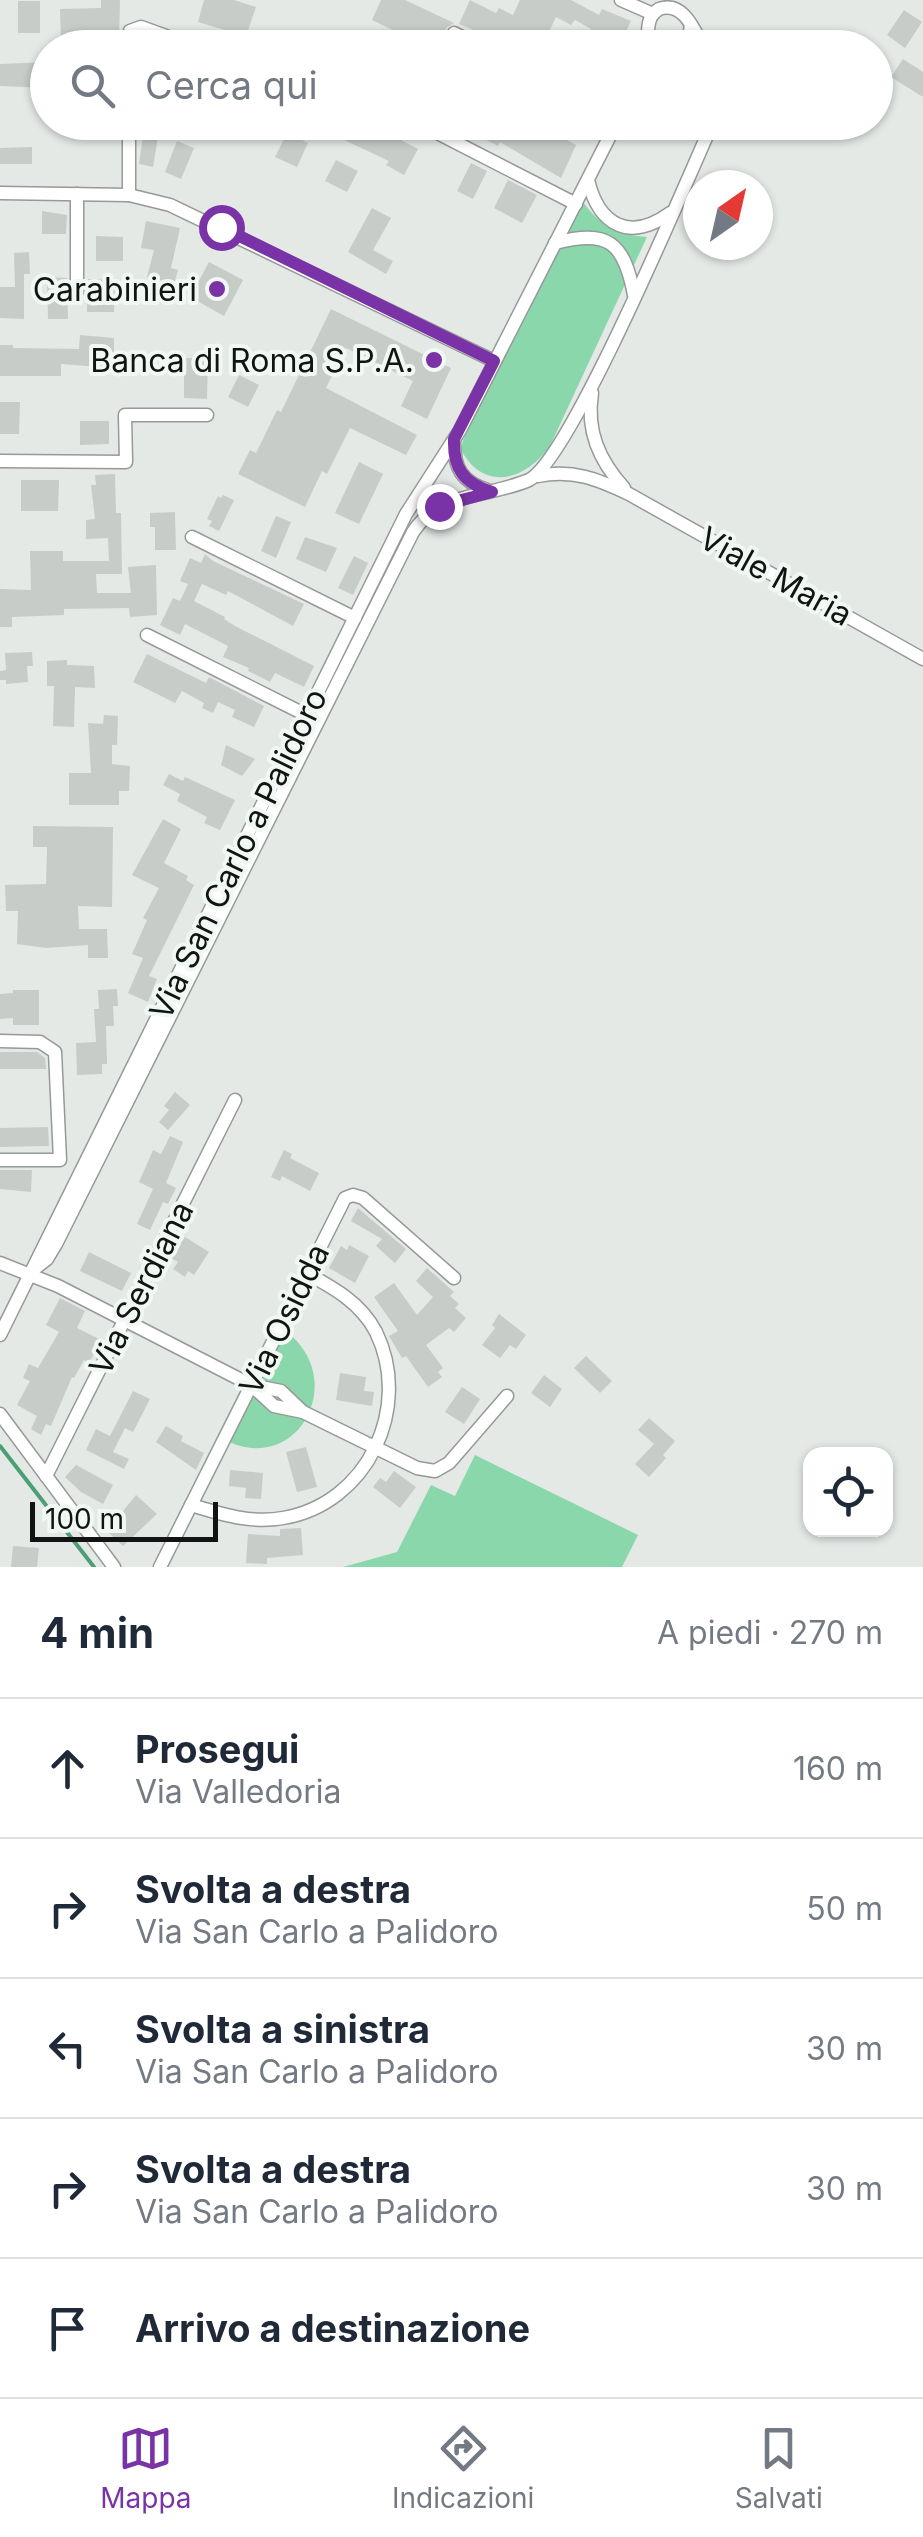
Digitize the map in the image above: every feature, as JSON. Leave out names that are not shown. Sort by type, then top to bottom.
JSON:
[{"type":"street","points":[[621,0],[658,8],[674,7],[689,19],[695,30]]},
{"type":"street","points":[[684,0],[690,30]]},
{"type":"street","points":[[128,140],[129,196]]},
{"type":"street","points":[[451,140],[576,204]]},
{"type":"street","name":"Via San Carlo a Palidoro","points":[[29,1273],[52,1251],[313,718],[355,618],[406,514],[454,439],[607,140]]},
{"type":"street","points":[[538,476],[562,442],[593,382],[704,140]]},
{"type":"street","points":[[588,180],[600,210],[620,226],[645,227],[673,210]]},
{"type":"street","points":[[0,193],[129,196],[170,205],[494,361]]},
{"type":"street","points":[[76,292],[77,194]]},
{"type":"street","points":[[556,243],[588,236],[608,242],[626,264],[634,294]]},
{"type":"street","name":"Viale Maria","points":[[593,382],[590,416],[594,441],[606,467],[629,494]]},
{"type":"street","points":[[0,461],[126,462],[125,415],[207,415]]},
{"type":"street","points":[[454,439],[460,474],[474,486],[492,492]]},
{"type":"street","name":"Viale Maria","points":[[538,476],[581,474],[629,494],[923,658]]},
{"type":"street","name":"Via San Carlo a Palidoro","points":[[0,1334],[313,718],[421,520],[454,499],[513,487],[538,476]]},
{"type":"street","points":[[192,537],[355,618]]},
{"type":"street","points":[[147,635],[313,718]]},
{"type":"street","points":[[0,1041],[48,1044],[56,1054],[60,1160]]},
{"type":"street","name":"Via Serdiana","points":[[46,1476],[235,1100]]},
{"type":"street","points":[[0,1160],[60,1160],[83,1166]]},
{"type":"street","name":"Via Osidda","points":[[160,1567],[342,1202],[354,1194],[364,1198],[454,1278]]},
{"type":"street","points":[[0,1263],[29,1273],[250,1385],[281,1391],[304,1412],[420,1470],[441,1469],[453,1460],[507,1396]]},
{"type":"street","points":[[192,1505],[248,1519],[293,1516],[343,1490],[378,1448],[387,1408],[387,1382],[376,1333],[347,1297],[306,1273]]},
{"type":"street","points":[[0,1414],[114,1567]]},
{"type":"green space","points":[[583,202],[611,228],[647,237],[550,446],[517,474],[505,477],[481,472],[461,450],[463,440]]},
{"type":"green space","points":[[284,1330],[303,1349],[313,1371],[314,1394],[308,1415],[295,1433],[277,1444],[255,1448],[229,1442]]},
{"type":"green space","points":[[475,1455],[638,1535],[622,1567],[343,1567],[397,1552],[431,1485],[455,1496]]},
{"type":"building","points":[[101,0],[120,0],[119,30],[61,30],[60,9],[101,8]]},
{"type":"building","points":[[204,0],[234,0],[256,7],[248,30],[225,30],[198,22]]},
{"type":"building","points":[[381,0],[405,0],[454,23],[445,30],[393,30],[372,20]]},
{"type":"building","points":[[470,0],[496,13],[499,8],[513,15],[520,0],[571,0],[599,15],[602,9],[631,21],[627,30],[590,30],[575,20],[571,25],[556,17],[550,30],[474,30],[459,24]]},
{"type":"building","points":[[18,1],[40,1],[40,30],[18,33]]},
{"type":"building","points":[[904,10],[922,22],[905,48],[893,39],[890,30]]},
{"type":"building","points":[[903,59],[923,72],[923,97],[893,78]]},
{"type":"building","points":[[30,63],[30,87],[0,86],[0,64]]},
{"type":"building","points":[[142,140],[158,140],[153,167],[139,164]]},
{"type":"building","points":[[284,140],[308,143],[297,167],[275,157]]},
{"type":"building","points":[[344,140],[401,140],[418,149],[404,175],[386,165],[389,161]]},
{"type":"building","points":[[486,140],[567,140],[576,145],[561,178],[500,142],[498,146]]},
{"type":"building","points":[[177,141],[194,148],[181,179],[165,172]]},
{"type":"building","points":[[32,147],[32,164],[0,164],[0,148]]},
{"type":"building","points":[[336,160],[358,171],[347,192],[325,181]]},
{"type":"building","points":[[471,163],[487,171],[473,199],[457,191]]},
{"type":"building","points":[[508,180],[537,195],[522,223],[494,208]]},
{"type":"building","points":[[372,208],[391,218],[373,250],[393,261],[386,274],[348,252]]},
{"type":"building","points":[[42,211],[67,215],[66,234],[42,234]]},
{"type":"building","points":[[146,221],[180,228],[171,268],[178,270],[174,284],[147,277],[154,250],[141,248]]},
{"type":"building","points":[[96,236],[123,237],[123,261],[96,261]]},
{"type":"building","points":[[29,252],[30,274],[24,274],[24,319],[0,318],[0,287],[15,287],[14,253]]},
{"type":"building","name":"Carabinieri","points":[[209,262],[243,280],[224,316],[190,297]]},
{"type":"building","points":[[47,277],[67,278],[68,319],[48,319]]},
{"type":"building","points":[[87,279],[115,280],[114,312],[87,312]]},
{"type":"building","points":[[331,309],[451,368],[427,419],[401,406],[413,381],[346,348],[326,388],[417,435],[406,455],[350,428],[327,474],[322,471],[305,507],[238,474],[250,450],[256,453],[277,410],[281,412]]},
{"type":"building","points":[[80,335],[114,338],[114,368],[61,364],[61,376],[0,376],[0,345],[79,349]]},
{"type":"building","points":[[184,358],[208,358],[207,399],[184,398]]},
{"type":"building","points":[[239,375],[259,385],[248,407],[228,397]]},
{"type":"building","points":[[0,402],[20,402],[19,434],[0,434]]},
{"type":"building","points":[[80,421],[109,421],[109,444],[80,445]]},
{"type":"building","points":[[359,462],[383,474],[359,524],[335,513]]},
{"type":"building","points":[[115,474],[116,513],[121,513],[122,574],[96,574],[97,593],[131,593],[128,567],[156,565],[157,615],[130,617],[129,608],[64,609],[64,615],[12,617],[12,627],[0,627],[0,589],[31,590],[30,551],[63,551],[63,561],[109,561],[108,538],[86,539],[86,520],[95,519],[91,485],[96,485],[95,475]]},
{"type":"building","points":[[21,480],[59,480],[58,511],[21,511]]},
{"type":"building","points":[[218,496],[234,500],[219,531],[209,526],[212,521],[207,519]]},
{"type":"building","points":[[175,512],[176,550],[155,550],[155,527],[150,527],[150,513]]},
{"type":"building","points":[[276,516],[291,522],[276,558],[261,551]]},
{"type":"building","points":[[305,537],[337,548],[326,572],[296,559]]},
{"type":"building","points":[[205,554],[304,604],[293,626],[228,591],[226,595],[202,584],[194,601],[314,666],[304,687],[275,673],[270,682],[248,671],[249,668],[223,657],[228,646],[185,624],[180,635],[160,625],[173,598],[180,601],[188,584],[180,581],[190,558],[201,563]]},
{"type":"building","points":[[354,556],[368,563],[353,595],[338,588]]},
{"type":"building","points":[[32,652],[33,666],[27,666],[28,682],[6,684],[6,680],[0,680],[0,671],[6,670],[5,653]]},
{"type":"building","points":[[147,654],[206,683],[209,677],[264,706],[254,727],[232,717],[235,710],[218,702],[213,713],[182,691],[175,703],[133,682]]},
{"type":"building","points":[[67,660],[67,665],[94,666],[95,688],[75,687],[74,727],[53,726],[54,686],[47,686],[47,661]]},
{"type":"building","points":[[104,715],[118,716],[112,764],[130,766],[129,791],[119,791],[119,805],[69,805],[69,773],[91,773],[88,723],[103,724]]},
{"type":"building","points":[[226,745],[255,759],[242,776],[221,765]]},
{"type":"building","points":[[169,774],[183,781],[185,777],[235,800],[220,830],[204,823],[207,817],[177,801],[180,794],[163,785]]},
{"type":"building","points":[[163,819],[181,829],[164,863],[188,876],[186,880],[194,885],[149,976],[157,979],[148,1002],[128,993],[143,958],[132,954],[147,920],[143,918],[159,888],[132,875]]},
{"type":"building","points":[[33,826],[113,827],[112,907],[78,906],[79,929],[107,929],[108,958],[88,958],[88,945],[46,948],[17,944],[18,911],[6,911],[5,885],[46,884],[47,847],[33,847]]},
{"type":"building","points":[[117,989],[114,1026],[106,1026],[107,1064],[102,1064],[102,1074],[77,1075],[76,1043],[96,1042],[94,1009],[99,1009],[98,990]]},
{"type":"building","points":[[39,990],[39,1025],[13,1025],[13,1018],[0,1019],[0,994]]},
{"type":"building","points":[[0,1052],[37,1052],[45,1058],[46,1069],[0,1069]]},
{"type":"building","points":[[175,1092],[190,1105],[168,1130],[159,1122],[169,1110],[164,1106]]},
{"type":"building","points":[[48,1127],[49,1146],[0,1147],[0,1128]]},
{"type":"building","points":[[170,1136],[183,1142],[166,1183],[176,1188],[168,1204],[163,1202],[150,1230],[137,1224],[153,1189],[139,1182],[153,1150],[161,1154]]},
{"type":"building","points":[[284,1150],[292,1154],[290,1158],[319,1173],[310,1191],[282,1176],[280,1181],[271,1177]]},
{"type":"building","points":[[0,1170],[32,1170],[31,1192],[0,1189]]},
{"type":"building","points":[[358,1208],[406,1249],[395,1263],[376,1246],[382,1239],[351,1221]]},
{"type":"building","points":[[185,1237],[209,1252],[194,1275],[188,1271],[185,1277],[173,1269],[178,1262],[171,1258]]},
{"type":"building","points":[[349,1245],[369,1256],[355,1283],[329,1268],[341,1246],[347,1250]]},
{"type":"building","points":[[89,1252],[131,1273],[122,1291],[80,1271]]},
{"type":"building","points":[[427,1268],[454,1292],[450,1296],[459,1304],[455,1308],[466,1318],[454,1332],[449,1328],[426,1345],[443,1368],[438,1372],[442,1377],[428,1387],[406,1356],[402,1358],[389,1336],[398,1331],[374,1297],[394,1283],[417,1315],[433,1297],[416,1281]]},
{"type":"building","points":[[60,1298],[85,1311],[77,1328],[101,1340],[89,1363],[84,1360],[72,1377],[51,1426],[46,1424],[41,1435],[31,1429],[37,1416],[17,1405],[30,1381],[23,1378],[29,1364],[38,1368],[59,1332],[46,1325]]},
{"type":"building","points":[[499,1314],[526,1335],[516,1349],[510,1345],[500,1358],[482,1345],[495,1328],[492,1325]]},
{"type":"building","points":[[586,1356],[612,1381],[600,1393],[574,1368]]},
{"type":"building","points":[[340,1373],[366,1377],[364,1391],[374,1392],[372,1406],[336,1400]]},
{"type":"building","points":[[544,1375],[562,1389],[550,1407],[531,1393]]},
{"type":"building","points":[[462,1387],[480,1399],[464,1424],[445,1412]]},
{"type":"building","points":[[133,1391],[150,1399],[133,1432],[125,1428],[113,1452],[129,1459],[124,1469],[86,1450],[96,1429],[110,1436]]},
{"type":"building","points":[[649,1418],[675,1441],[649,1477],[635,1464],[654,1444],[638,1430]]},
{"type":"building","points":[[166,1426],[183,1436],[181,1441],[204,1453],[196,1470],[156,1442]]},
{"type":"building","points":[[306,1447],[317,1487],[297,1492],[286,1452]]},
{"type":"building","points":[[76,1465],[113,1485],[103,1504],[65,1477]]},
{"type":"building","points":[[230,1470],[263,1473],[261,1499],[245,1498],[246,1488],[229,1486]]},
{"type":"building","points":[[394,1471],[416,1487],[400,1508],[373,1487],[380,1478],[386,1482]]},
{"type":"building","points":[[136,1495],[157,1514],[123,1546],[107,1531]]},
{"type":"building","points":[[301,1528],[303,1555],[267,1558],[267,1564],[246,1563],[248,1534],[280,1536],[280,1529]]},
{"type":"building","points":[[13,1546],[39,1548],[37,1567],[11,1567]]},
{"type":"waterway","points":[[0,1446],[94,1567]]},
{"type":"place","name":"Carabinieri","points":[[217,289]]},
{"type":"place","name":"Banca di Roma S.P.A.","points":[[434,360]]},
{"type":"route","points":[[221,227],[494,361],[454,439],[460,474],[474,486],[492,492],[461,497],[439,506]]}]
